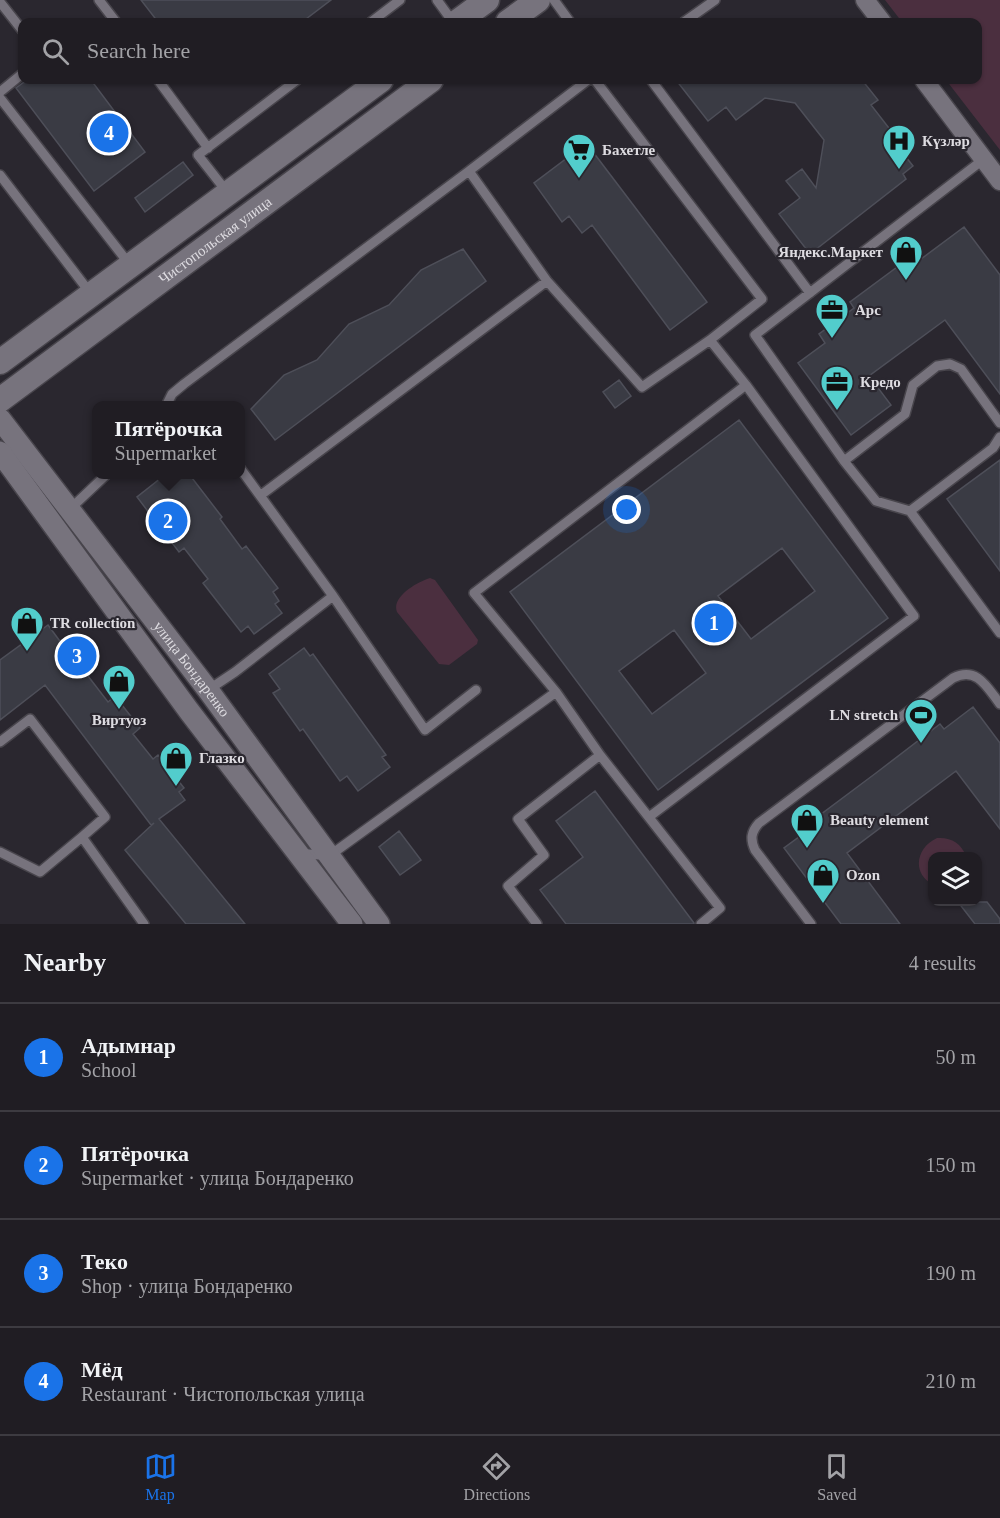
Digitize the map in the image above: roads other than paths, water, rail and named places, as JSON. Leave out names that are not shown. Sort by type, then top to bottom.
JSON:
[{"type":"main road","points":[[461,18],[487,0]]},
{"type":"main road","points":[[513,18],[538,0]]},
{"type":"main road","name":"Чистопольская улица","points":[[0,362],[376,84]]},
{"type":"main road","name":"Чистопольская улица","points":[[0,400],[426,84]]},
{"type":"street","points":[[865,0],[879,18]]},
{"type":"street","points":[[927,84],[1000,181]]},
{"type":"street","name":"улица Бондаренко","points":[[0,419],[208,690],[379,924]]},
{"type":"street","name":"улица Бондаренко","points":[[0,452],[189,711],[352,924]]},
{"type":"lane","points":[[99,0],[113,18]]},
{"type":"lane","points":[[376,18],[400,0]]},
{"type":"lane","points":[[437,0],[452,18]]},
{"type":"lane","points":[[554,0],[567,18]]},
{"type":"lane","points":[[690,18],[715,0]]},
{"type":"lane","points":[[0,2],[18,25]]},
{"type":"lane","points":[[0,92],[18,77]]},
{"type":"lane","points":[[161,84],[208,148]]},
{"type":"lane","points":[[228,194],[198,155],[292,84]]},
{"type":"lane","points":[[168,401],[172,394],[184,384],[583,84]]},
{"type":"lane","points":[[469,171],[547,281],[642,387],[710,340],[762,299],[599,84]]},
{"type":"lane","points":[[654,84],[810,293]]},
{"type":"lane","points":[[0,98],[130,265]]},
{"type":"lane","points":[[984,159],[755,335],[844,461],[876,501],[910,511],[1000,633]]},
{"type":"lane","points":[[0,175],[91,294]]},
{"type":"lane","points":[[261,495],[547,281]]},
{"type":"lane","points":[[648,817],[914,616],[746,385],[710,340]]},
{"type":"lane","points":[[844,461],[906,414],[913,385],[937,366],[950,364],[961,369],[1000,423]]},
{"type":"lane","points":[[701,924],[720,908],[600,755],[556,692],[474,593],[746,385]]},
{"type":"lane","points":[[910,511],[993,448],[1000,437]]},
{"type":"lane","points":[[245,474],[333,596],[425,730],[476,690]]},
{"type":"lane","points":[[70,509],[102,479]]},
{"type":"lane","points":[[208,690],[235,672],[333,596]]},
{"type":"lane","points":[[811,924],[755,850],[752,843],[753,829],[953,678],[966,674],[976,676],[982,680],[1000,704]]},
{"type":"lane","points":[[297,852],[329,856],[556,692]]},
{"type":"lane","points":[[0,742],[30,719],[105,817],[40,872],[0,852]]},
{"type":"lane","points":[[537,924],[508,886],[544,855],[518,819],[600,755]]},
{"type":"lane","points":[[82,837],[144,924]]},
{"type":"place","name":"Мёд","points":[[109,133]]},
{"type":"place","name":"Күзләр","points":[[899,170]]},
{"type":"place","name":"Бахетле","points":[[579,179]]},
{"type":"place","name":"Яндекс.Маркет","points":[[906,281]]},
{"type":"place","name":"Арс","points":[[832,339]]},
{"type":"place","name":"Кредо","points":[[837,411]]},
{"type":"place","name":"Пятёрочка","points":[[168,521]]},
{"type":"place","name":"Адымнар","points":[[714,623]]},
{"type":"place","name":"TR collection","points":[[27,652]]},
{"type":"place","name":"Теко","points":[[77,656]]},
{"type":"place","name":"Виртуоз","points":[[119,710]]},
{"type":"place","name":"LN stretch","points":[[921,744]]},
{"type":"place","name":"Глазко","points":[[176,787]]},
{"type":"place","name":"Beauty element","points":[[807,849]]},
{"type":"place","name":"Ozon","points":[[823,904]]}]
